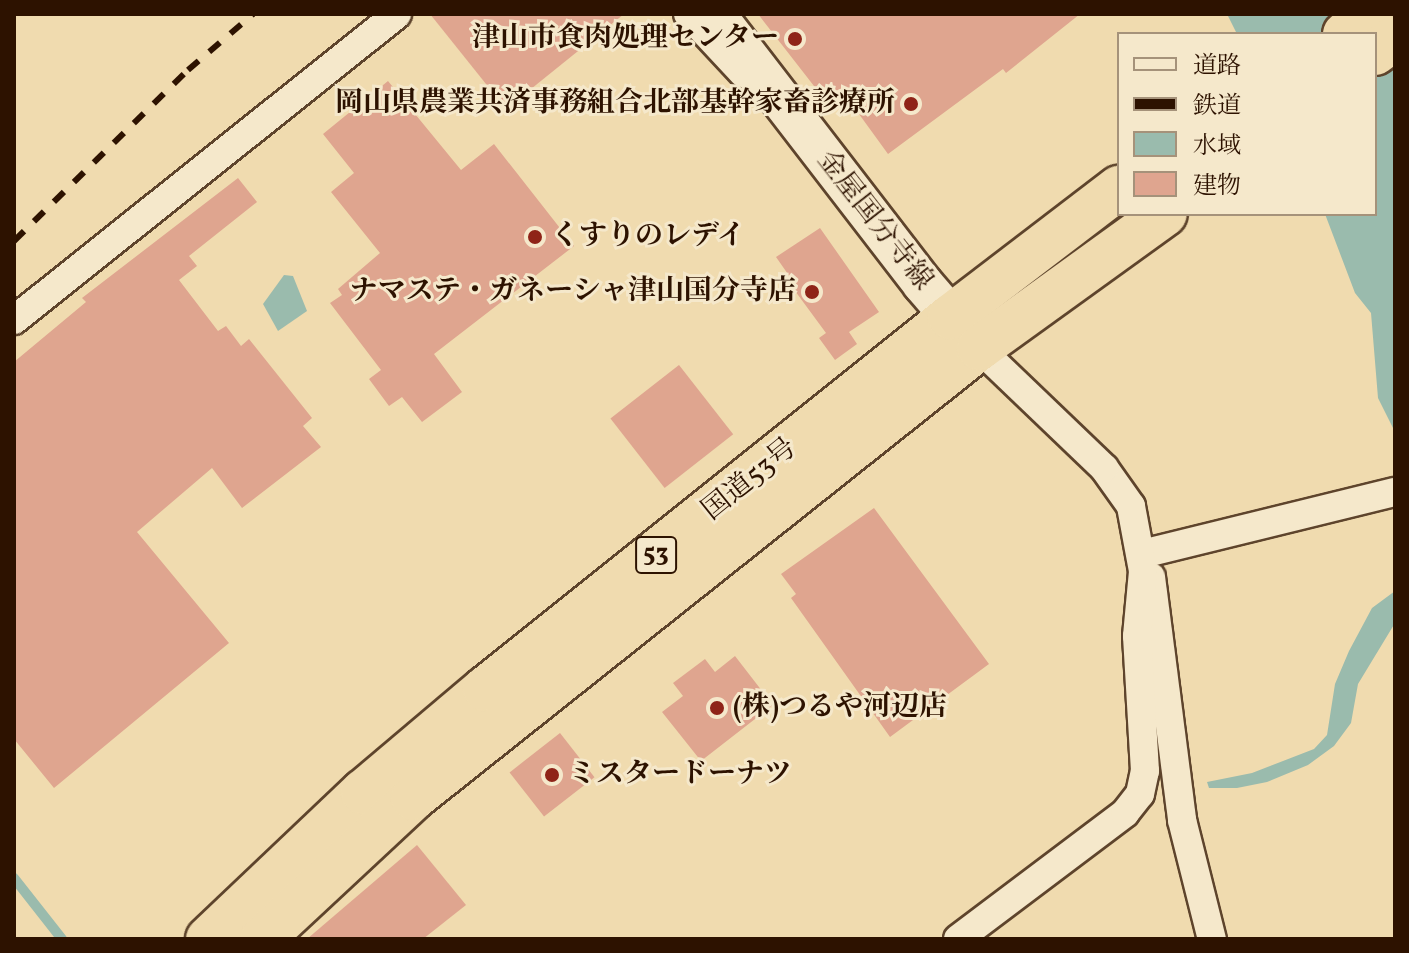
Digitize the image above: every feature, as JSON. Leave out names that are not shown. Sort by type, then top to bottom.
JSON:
[{"type":"highway","points":[[1348,32],[1371,14]]},
{"type":"highway","points":[[1377,52],[1395,38]]},
{"type":"highway","name":"国道53号","points":[[262,939],[413,798],[964,333],[1117,190]]},
{"type":"highway","name":"国道53号","points":[[208,939],[363,792],[485,689],[964,333],[1148,226]]},
{"type":"main road","name":"金屋国分寺線","points":[[715,14],[964,333]]},
{"type":"street","points":[[14,320],[397,14]]},
{"type":"street","points":[[688,14],[738,70],[780,99]]},
{"type":"street","points":[[964,333],[1115,480],[1131,506],[1157,602],[1182,820],[1212,939]]},
{"type":"street","points":[[1142,554],[1395,492]]},
{"type":"street","points":[[958,939],[1112,823],[1140,794],[1145,760],[1137,628],[1143,588],[1142,554]]},
{"type":"water","points":[[1227,14],[1395,14],[1395,432],[1378,398],[1371,313],[1355,293],[1326,216],[1377,216],[1377,32],[1236,32]]},
{"type":"water","points":[[284,275],[293,276],[307,311],[278,331],[263,304]]},
{"type":"water","points":[[1395,591],[1395,623],[1358,684],[1351,723],[1334,746],[1308,765],[1267,782],[1237,788],[1209,788],[1207,782],[1252,773],[1314,749],[1327,735],[1335,684],[1349,651],[1372,608]]},
{"type":"building","points":[[430,14],[624,14],[506,109]]},
{"type":"building","points":[[758,14],[1080,14],[1006,73],[1003,69],[888,154],[843,92],[828,104]]},
{"type":"building","points":[[388,81],[461,170],[494,144],[574,246],[434,354],[462,392],[422,422],[402,397],[389,406],[369,379],[381,370],[330,303],[342,295],[338,289],[380,253],[331,192],[354,173],[323,134]]},
{"type":"building","points":[[238,178],[257,202],[189,256],[197,266],[179,280],[218,331],[226,326],[241,346],[249,339],[312,418],[303,426],[321,447],[242,508],[212,468],[137,532],[229,643],[54,788],[14,739],[14,362],[86,302],[82,298]]},
{"type":"building","name":"ナマステ・ガネーシャ津山国分寺店","points":[[820,228],[879,312],[849,332],[857,344],[835,360],[819,338],[826,333],[787,280],[790,277],[776,257]]},
{"type":"building","points":[[679,365],[733,434],[665,488],[610,419]]},
{"type":"building","points":[[874,508],[989,664],[890,737],[791,598],[796,594],[781,574]]},
{"type":"building","name":"(株)つるや河辺店","points":[[735,656],[773,705],[701,761],[662,712],[683,696],[673,683],[705,659],[715,672]]},
{"type":"building","name":"ミスタードーナツ","points":[[560,733],[594,777],[544,817],[510,772]]},
{"type":"building","points":[[417,845],[466,905],[423,939],[307,939]]},
{"type":"waterway","points":[[14,878],[62,939]]},
{"type":"railway","points":[[14,241],[188,70],[253,14]]},
{"type":"place","name":"津山市食肉処理センター","points":[[795,39]]},
{"type":"place","name":"岡山県農業共済事務組合北部基幹家畜診療所","points":[[911,104]]},
{"type":"place","name":"くすりのレデイ","points":[[535,237]]},
{"type":"place","name":"ナマステ・ガネーシャ津山国分寺店","points":[[812,292]]},
{"type":"place","name":"(株)つるや河辺店","points":[[717,708]]},
{"type":"place","name":"ミスタードーナツ","points":[[552,775]]}]
